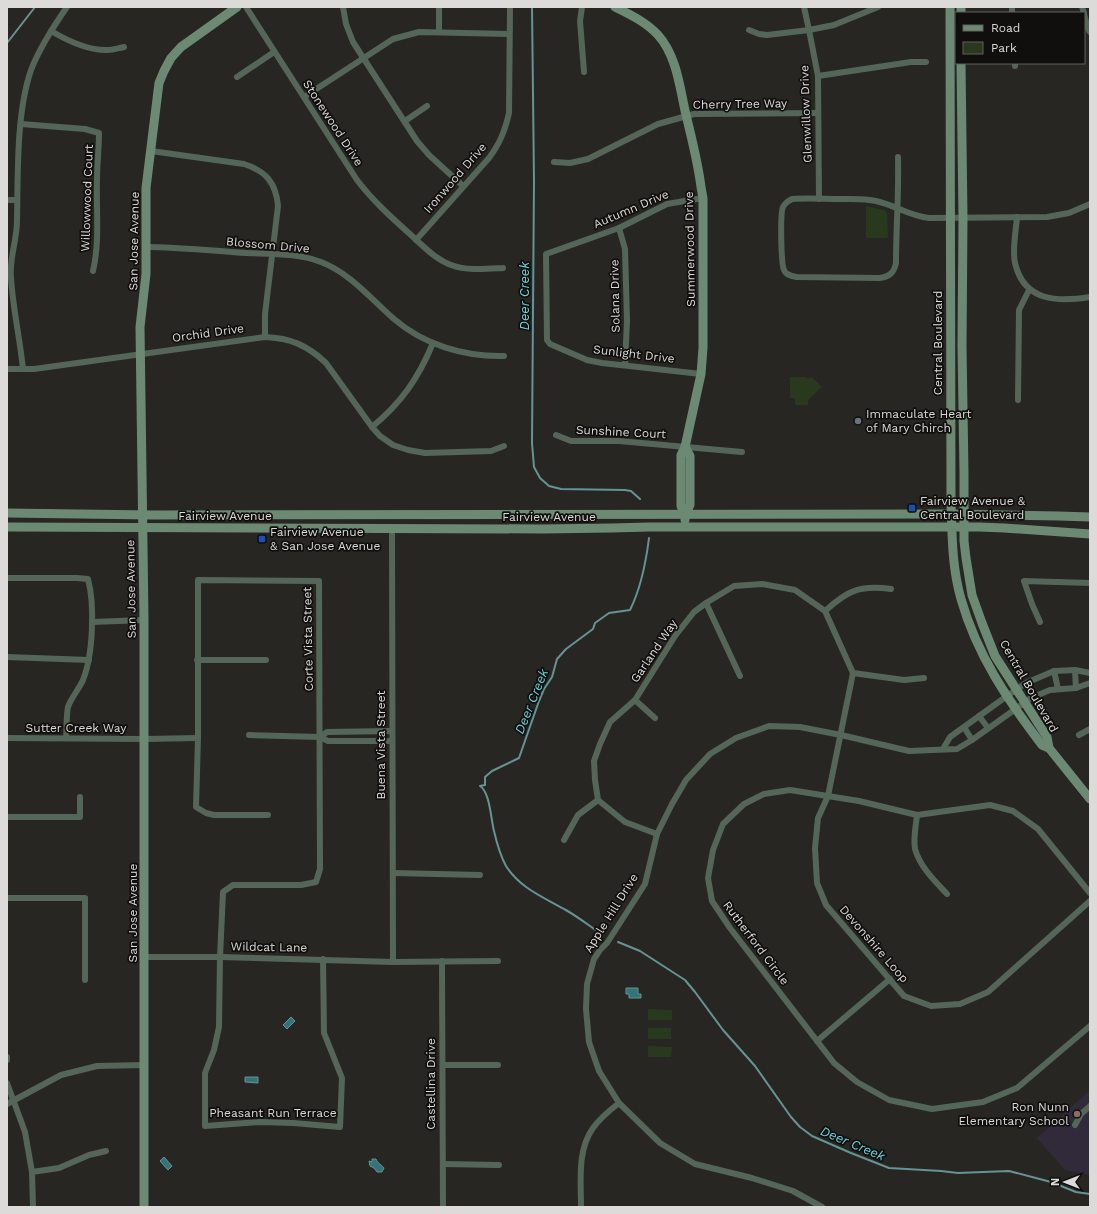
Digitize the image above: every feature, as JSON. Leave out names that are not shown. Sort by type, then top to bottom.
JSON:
[{"type":"street","points":[[23,369],[9,278],[17,224],[21,124],[25,92],[37,56],[51,31],[68,7]]},
{"type":"street","name":"San Jose Avenue","points":[[144,1207],[144,620],[140,317],[145,290],[146,188],[159,83],[164,71],[171,58],[181,47],[237,7]]},
{"type":"street","name":"Stonewood Drive","points":[[246,7],[368,194],[382,209],[416,240],[438,258],[450,265],[464,269],[503,268]]},
{"type":"street","points":[[343,7],[350,37],[417,141],[429,155],[463,186]]},
{"type":"street","points":[[439,7],[439,32]]},
{"type":"street","name":"Ironwood Drive","points":[[416,240],[489,158],[499,144],[506,128],[509,113],[510,7]]},
{"type":"street","points":[[582,7],[580,21],[584,72]]},
{"type":"street","name":"Summerwood Drive","points":[[615,7],[639,19],[659,36],[673,59],[699,172],[703,198],[703,348],[701,374],[685,447],[681,455],[680,506],[685,515],[685,527]]},
{"type":"street","name":"Glenwillow Drive","points":[[804,7],[818,76],[819,199]]},
{"type":"street","points":[[749,30],[767,35],[809,30],[834,25],[878,7]]},
{"type":"street","name":"Central Boulevard","points":[[950,7],[952,527],[954,559],[961,598],[985,661],[1007,696],[1042,745],[1049,748],[1090,799]]},
{"type":"street","points":[[1085,18],[1090,32]]},
{"type":"street","points":[[51,31],[74,44],[90,48],[108,50],[124,47]]},
{"type":"street","points":[[304,97],[393,39],[405,35],[419,32],[510,34]]},
{"type":"street","points":[[237,77],[274,52]]},
{"type":"street","points":[[818,76],[911,62],[926,62]]},
{"type":"street","name":"Central Boulevard","points":[[961,64],[963,218],[962,346],[964,527],[966,558],[972,595],[996,656],[1047,737],[1049,748]]},
{"type":"street","points":[[405,121],[427,106]]},
{"type":"street","name":"Cherry Tree Way","points":[[554,162],[570,163],[588,159],[658,124],[694,114],[818,113]]},
{"type":"street","name":"Willowwood Court","points":[[21,124],[85,129],[99,133],[97,178],[97,255],[93,271]]},
{"type":"street","points":[[151,151],[244,164],[264,173],[272,184],[277,194],[278,206],[265,314],[265,337]]},
{"type":"street","points":[[898,157],[898,192],[896,209],[895,268],[887,276],[879,278],[797,277],[789,275],[785,272],[782,258],[783,208],[786,203],[792,199],[869,199],[883,203],[896,209],[921,217],[951,218],[1047,217],[1070,213],[1090,204]]},
{"type":"street","name":"Autumn Drive","points":[[546,340],[546,254],[618,228],[667,204],[703,198]]},
{"type":"street","points":[[7,200],[17,200]]},
{"type":"street","points":[[1017,217],[1014,248],[1015,263],[1029,290],[1051,300],[1090,297]]},
{"type":"street","name":"Solana Drive","points":[[618,228],[625,249],[627,321],[625,365]]},
{"type":"street","name":"Blossom Drive","points":[[146,247],[310,258],[322,262],[351,280],[396,321],[433,343],[474,355],[504,356]]},
{"type":"street","points":[[1018,400],[1019,310],[1029,290]]},
{"type":"street","name":"Orchid Drive","points":[[7,369],[34,368],[265,337],[291,340],[302,345],[326,363],[372,427],[380,436],[393,445],[408,450],[425,453],[491,451],[504,446]]},
{"type":"street","name":"Sunlight Drive","points":[[546,340],[550,344],[587,360],[602,364],[625,365],[701,374]]},
{"type":"street","points":[[372,427],[389,413],[406,393],[424,364],[433,343]]},
{"type":"street","name":"Sunshine Court","points":[[556,435],[571,441],[619,441],[742,452]]},
{"type":"street","name":"Fairview Avenue","points":[[7,512],[142,514],[964,514],[1090,518]]},
{"type":"street","name":"Fairview Avenue","points":[[7,527],[964,527],[1004,528],[1090,534]]},
{"type":"street","name":"Buena Vista Street","points":[[392,528],[392,962]]},
{"type":"street","points":[[7,578],[88,579],[92,622],[89,660],[83,680],[68,707],[66,738]]},
{"type":"street","name":"Corte Vista Street","points":[[220,957],[223,892],[233,884],[301,884],[316,882],[320,869],[319,581],[198,580],[198,738],[196,806],[206,813],[214,815],[268,815]]},
{"type":"street","points":[[1040,622],[1024,581],[1090,583]]},
{"type":"street","name":"Garland Way","points":[[598,800],[594,760],[610,722],[634,700],[675,636],[694,612],[734,586],[762,584],[795,590],[825,611]]},
{"type":"street","points":[[841,735],[853,673],[825,611],[840,597],[856,590],[874,587],[891,589]]},
{"type":"street","points":[[706,603],[740,676]]},
{"type":"street","points":[[92,622],[144,620]]},
{"type":"street","points":[[7,658],[89,660]]},
{"type":"street","points":[[197,660],[266,660]]},
{"type":"street","points":[[1075,670],[1076,688]]},
{"type":"street","points":[[943,749],[950,737],[1026,683],[1054,671],[1075,670],[1090,673]]},
{"type":"street","points":[[1054,671],[1058,689]]},
{"type":"street","points":[[853,673],[904,680],[924,678]]},
{"type":"street","name":"Apple Hill Drive","points":[[822,1207],[793,1191],[752,1178],[695,1164],[660,1143],[619,1103],[599,1071],[589,1042],[586,1009],[587,984],[594,959],[607,943],[645,884],[657,834],[672,804],[686,780],[710,754],[736,738],[769,726],[800,727],[909,751],[957,749],[1031,698],[1050,690],[1076,688],[1090,683]]},
{"type":"street","points":[[634,700],[655,718]]},
{"type":"street","points":[[979,716],[988,728]]},
{"type":"street","points":[[964,727],[972,740]]},
{"type":"street","points":[[1078,735],[1090,729]]},
{"type":"street","points":[[320,737],[327,732],[392,731]]},
{"type":"street","points":[[249,735],[320,737],[328,741],[392,741]]},
{"type":"street","name":"Devonshire Loop","points":[[841,735],[828,796],[818,818],[815,848],[817,883],[826,905],[904,996],[931,1006],[960,1004],[988,992],[1090,901]]},
{"type":"street","name":"Sutter Creek Way","points":[[7,738],[198,738]]},
{"type":"street","name":"Rutherford Circle","points":[[1090,893],[1038,829],[1013,812],[990,805],[917,815],[859,801],[790,790],[764,794],[744,804],[723,824],[713,850],[708,878],[712,901],[730,928],[834,1063],[857,1082],[889,1100],[932,1109],[983,1102],[1017,1088],[1090,1026]]},
{"type":"street","points":[[7,817],[80,817],[80,797]]},
{"type":"street","points":[[564,840],[578,815],[598,800],[625,822],[657,834]]},
{"type":"street","points":[[917,815],[915,848],[922,866],[947,894]]},
{"type":"street","points":[[392,873],[480,875]]},
{"type":"street","points":[[7,898],[85,898],[85,980]]},
{"type":"street","name":"Wildcat Lane","points":[[145,958],[220,957],[392,962],[498,961]]},
{"type":"street","name":"Pheasant Run Terrace","points":[[220,957],[219,1027],[214,1050],[205,1073],[205,1126],[260,1122],[340,1127],[342,1078],[324,1033],[323,959]]},
{"type":"street","name":"Castellina Drive","points":[[442,961],[443,1207]]},
{"type":"street","points":[[817,1041],[890,979]]},
{"type":"street","points":[[7,1104],[61,1075],[97,1066],[145,1065]]},
{"type":"street","points":[[443,1065],[498,1065]]},
{"type":"street","points":[[7,1083],[25,1132],[32,1172],[33,1207]]},
{"type":"street","points":[[581,1207],[581,1174],[584,1149],[592,1129],[619,1103]]},
{"type":"street","points":[[1075,1125],[1081,1114],[1090,1106]]},
{"type":"street","points":[[32,1172],[59,1168],[88,1155],[106,1151]]},
{"type":"street","points":[[443,1164],[499,1165]]},
{"type":"shaded area","name":"Ron Nunn Elementary School","points":[[1090,1090],[1090,1175],[1065,1170],[1037,1138]]},
{"type":"green space","points":[[866,206],[884,210],[887,213],[888,238],[866,238]]},
{"type":"green space","points":[[790,377],[806,377],[808,379],[812,377],[822,387],[808,400],[808,405],[795,405],[795,398],[790,398]]},
{"type":"green space","points":[[648,1009],[672,1010],[672,1020],[648,1020]]},
{"type":"green space","points":[[648,1028],[671,1028],[671,1039],[648,1039]]},
{"type":"green space","points":[[648,1046],[672,1047],[671,1057],[648,1057]]},
{"type":"water","points":[[626,988],[638,988],[638,994],[641,994],[641,998],[629,998],[629,994],[626,994]]},
{"type":"water","points":[[291,1017],[295,1021],[287,1029],[283,1025]]},
{"type":"water","points":[[245,1077],[258,1077],[258,1083],[245,1082]]},
{"type":"water","points":[[164,1157],[172,1166],[168,1170],[160,1161]]},
{"type":"water","points":[[372,1159],[376,1159],[384,1168],[382,1172],[377,1172],[370,1166],[369,1161],[372,1162]]},
{"type":"waterway","points":[[7,43],[35,7]]},
{"type":"waterway","name":"Deer Creek","points":[[532,7],[534,181],[532,443],[534,467],[540,478],[549,486],[561,489],[625,490],[631,491],[640,499]]},
{"type":"waterway","name":"Deer Creek","points":[[600,933],[569,912],[532,891],[512,874],[500,854],[488,800],[486,794],[480,786],[485,785],[485,777],[492,771],[519,758],[539,701],[544,689],[552,677],[557,659],[566,649],[593,629],[595,623],[609,613],[630,610],[642,575],[649,538]]},
{"type":"waterway","name":"Deer Creek","points":[[618,942],[640,951],[685,980],[723,1030],[755,1066],[791,1117],[800,1127],[812,1136],[889,1168],[958,1173],[1009,1171],[1051,1182],[1076,1192],[1090,1194]]},
{"type":"place","name":"Immaculate Heart of Mary Chirch","points":[[858,421]]},
{"type":"place","name":"Fairview Avenue & Central Boulevard","points":[[912,508]]},
{"type":"place","name":"Fairview Avenue & San Jose Avenue","points":[[262,539]]},
{"type":"place","name":"Ron Nunn Elementary School","points":[[1077,1114]]}]
